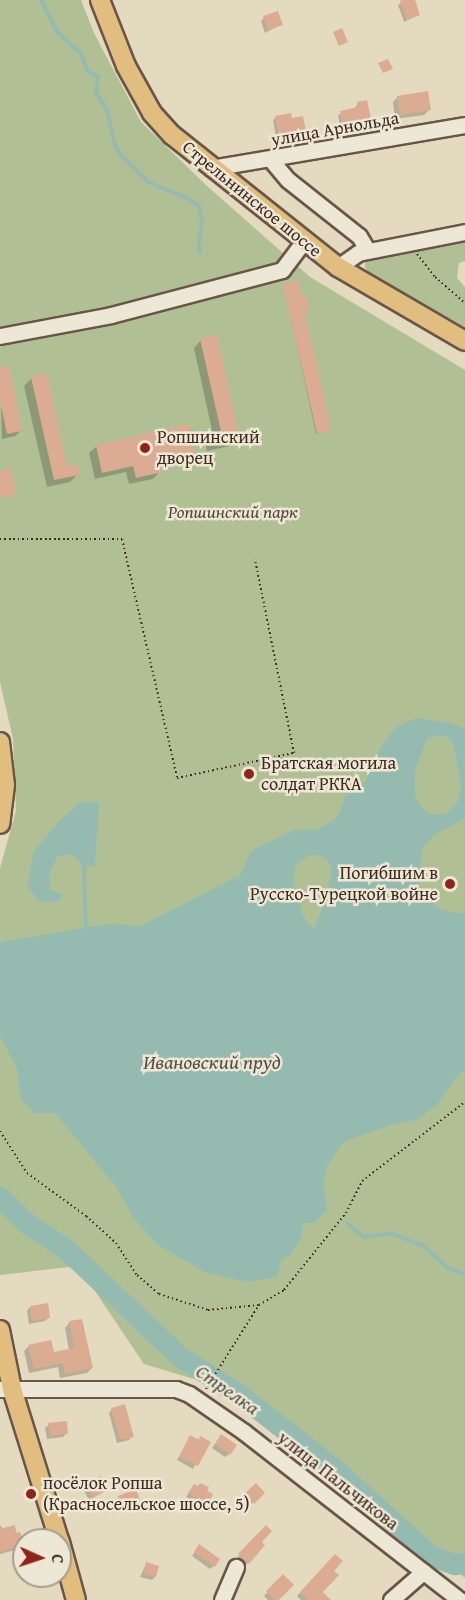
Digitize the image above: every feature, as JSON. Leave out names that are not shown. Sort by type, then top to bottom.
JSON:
[{"type":"main road","name":"Стрельнинское шоссе","points":[[99,0],[126,66],[152,113],[172,135],[303,242],[338,267],[465,340]]},
{"type":"main road","points":[[0,742],[5,785],[0,824]]},
{"type":"main road","points":[[0,1330],[6,1389],[55,1528]]},
{"type":"main road","points":[[72,1585],[76,1600]]},
{"type":"street","name":"улица Арнольда","points":[[212,168],[270,160],[465,125]]},
{"type":"street","points":[[270,160],[288,180],[359,236],[368,251]]},
{"type":"street","points":[[338,267],[358,253],[465,232]]},
{"type":"street","points":[[0,336],[111,315],[282,270],[303,242]]},
{"type":"street","name":"улица Пальчикова","points":[[6,1389],[168,1389],[189,1394],[244,1432],[460,1600]]},
{"type":"street","points":[[222,1600],[236,1567]]},
{"type":"street","points":[[391,1600],[423,1572]]},
{"type":"path","points":[[412,243],[421,261],[435,277],[465,303]]},
{"type":"path","points":[[0,539],[122,539],[177,778],[294,753],[255,559]]},
{"type":"path","points":[[0,1131],[27,1173],[86,1216],[116,1243],[137,1275],[159,1294],[208,1310],[259,1305],[284,1290],[346,1213],[362,1181],[465,1102]]},
{"type":"path","points":[[209,1384],[259,1305]]},
{"type":"green space","name":"Ропшинский парк","points":[[0,0],[81,0],[94,33],[141,122],[206,185],[310,277],[465,370],[465,1578],[207,1383],[144,1364],[78,1266],[0,1275],[0,868],[16,811],[13,739],[0,682]]},
{"type":"green space","points":[[465,237],[465,261],[459,263],[457,278],[465,287],[465,327],[371,274],[365,268],[365,262],[369,257]]},
{"type":"water","name":"Ивановский пруд","points":[[416,718],[451,723],[465,729],[465,818],[433,836],[423,848],[419,870],[420,888],[429,900],[442,910],[465,914],[465,1070],[460,1073],[436,1106],[416,1120],[394,1124],[343,1142],[327,1167],[323,1185],[327,1209],[315,1223],[303,1223],[301,1238],[291,1254],[281,1261],[277,1277],[248,1282],[206,1273],[155,1243],[132,1216],[117,1188],[55,1113],[34,1113],[21,1100],[17,1068],[0,1037],[0,942],[107,924],[140,926],[240,875],[251,851],[294,830],[316,830],[337,818],[346,796],[365,782],[382,745],[396,727]],"holes":[[[438,735],[447,737],[454,745],[461,787],[458,801],[448,813],[433,815],[422,808],[415,796],[415,770],[427,739]],[[318,855],[326,859],[332,868],[326,898],[314,929],[303,916],[293,881],[296,865],[308,856]]]},
{"type":"water","points":[[80,802],[99,802],[95,867],[84,865],[71,854],[57,857],[49,874],[50,889],[63,895],[58,902],[39,901],[28,887],[33,853],[59,821]]},
{"type":"building","points":[[400,0],[415,0],[420,15],[407,20]]},
{"type":"building","points":[[278,11],[283,25],[268,30],[263,16]]},
{"type":"building","points":[[342,28],[348,42],[339,46],[333,32]]},
{"type":"building","points":[[388,59],[393,69],[383,73],[378,63]]},
{"type":"building","points":[[428,91],[431,110],[400,115],[397,96]]},
{"type":"building","points":[[367,100],[371,119],[343,125],[340,111],[358,107],[357,102]]},
{"type":"building","points":[[291,113],[292,118],[303,116],[306,131],[279,136],[275,116]]},
{"type":"building","points":[[298,281],[301,296],[306,295],[309,311],[305,312],[331,430],[317,434],[283,284]]},
{"type":"building","name":"Ропшинский дворец","points":[[217,335],[239,439],[214,445],[211,434],[221,431],[200,339]]},
{"type":"building","points":[[9,366],[22,431],[7,434],[0,401],[0,368]]},
{"type":"building","points":[[47,373],[67,466],[77,464],[79,475],[54,480],[31,377]]},
{"type":"building","name":"Ропшинский дворец","points":[[189,424],[195,452],[159,460],[162,472],[136,478],[133,466],[102,473],[96,445]]},
{"type":"building","points":[[10,468],[16,494],[0,498],[0,471]]},
{"type":"building","points":[[48,1303],[50,1318],[32,1321],[30,1306]]},
{"type":"building","points":[[82,1319],[93,1368],[65,1374],[63,1363],[34,1369],[28,1345],[51,1340],[54,1352],[74,1348],[69,1321]]},
{"type":"building","points":[[125,1404],[134,1437],[120,1440],[111,1408]]},
{"type":"building","points":[[67,1421],[68,1434],[50,1436],[48,1423]]},
{"type":"building","points":[[221,1434],[237,1445],[230,1455],[215,1444]]},
{"type":"building","points":[[190,1435],[199,1440],[200,1436],[211,1442],[198,1466],[179,1457]]},
{"type":"building","points":[[100,1476],[107,1490],[93,1498],[86,1484]]},
{"type":"building","points":[[200,1483],[209,1487],[207,1491],[213,1494],[208,1504],[188,1493],[194,1484],[198,1486]]},
{"type":"building","points":[[256,1483],[265,1493],[254,1504],[244,1494]]},
{"type":"building","points":[[136,1489],[140,1500],[123,1507],[118,1496]]},
{"type":"building","points":[[15,1525],[15,1528],[12,1528],[12,1549],[0,1552],[0,1529]]},
{"type":"building","points":[[266,1525],[272,1531],[262,1542],[265,1545],[249,1564],[238,1554]]},
{"type":"building","points":[[199,1544],[220,1559],[215,1567],[194,1552]]},
{"type":"building","points":[[335,1554],[343,1561],[334,1571],[339,1575],[323,1592],[331,1600],[308,1600],[300,1592]]},
{"type":"building","points":[[146,1562],[159,1566],[156,1577],[143,1574]]},
{"type":"building","points":[[283,1574],[294,1585],[279,1600],[274,1600],[266,1591]]},
{"type":"waterway","points":[[41,0],[58,33],[81,54],[88,72],[98,76],[96,92],[107,110],[115,145],[120,154],[148,182],[187,198],[199,206],[202,223],[199,240],[200,252]]},
{"type":"waterway","points":[[84,865],[86,933]]},
{"type":"waterway","name":"Стрелка","points":[[0,1197],[26,1223],[66,1249],[179,1356],[240,1395],[335,1469],[430,1555],[454,1564],[465,1563]]},
{"type":"waterway","points":[[348,1224],[363,1237],[390,1233],[424,1246],[448,1268],[465,1275]]},
{"type":"place","name":"Ропшинский дворец","points":[[145,448]]},
{"type":"place","name":"Братская могила солдат РККА","points":[[249,774]]},
{"type":"place","name":"Погибшим в Русско-Турецкой войне","points":[[450,884]]},
{"type":"place","name":"посёлок Ропша (Красносельское шоссе, 5)","points":[[31,1494]]}]
